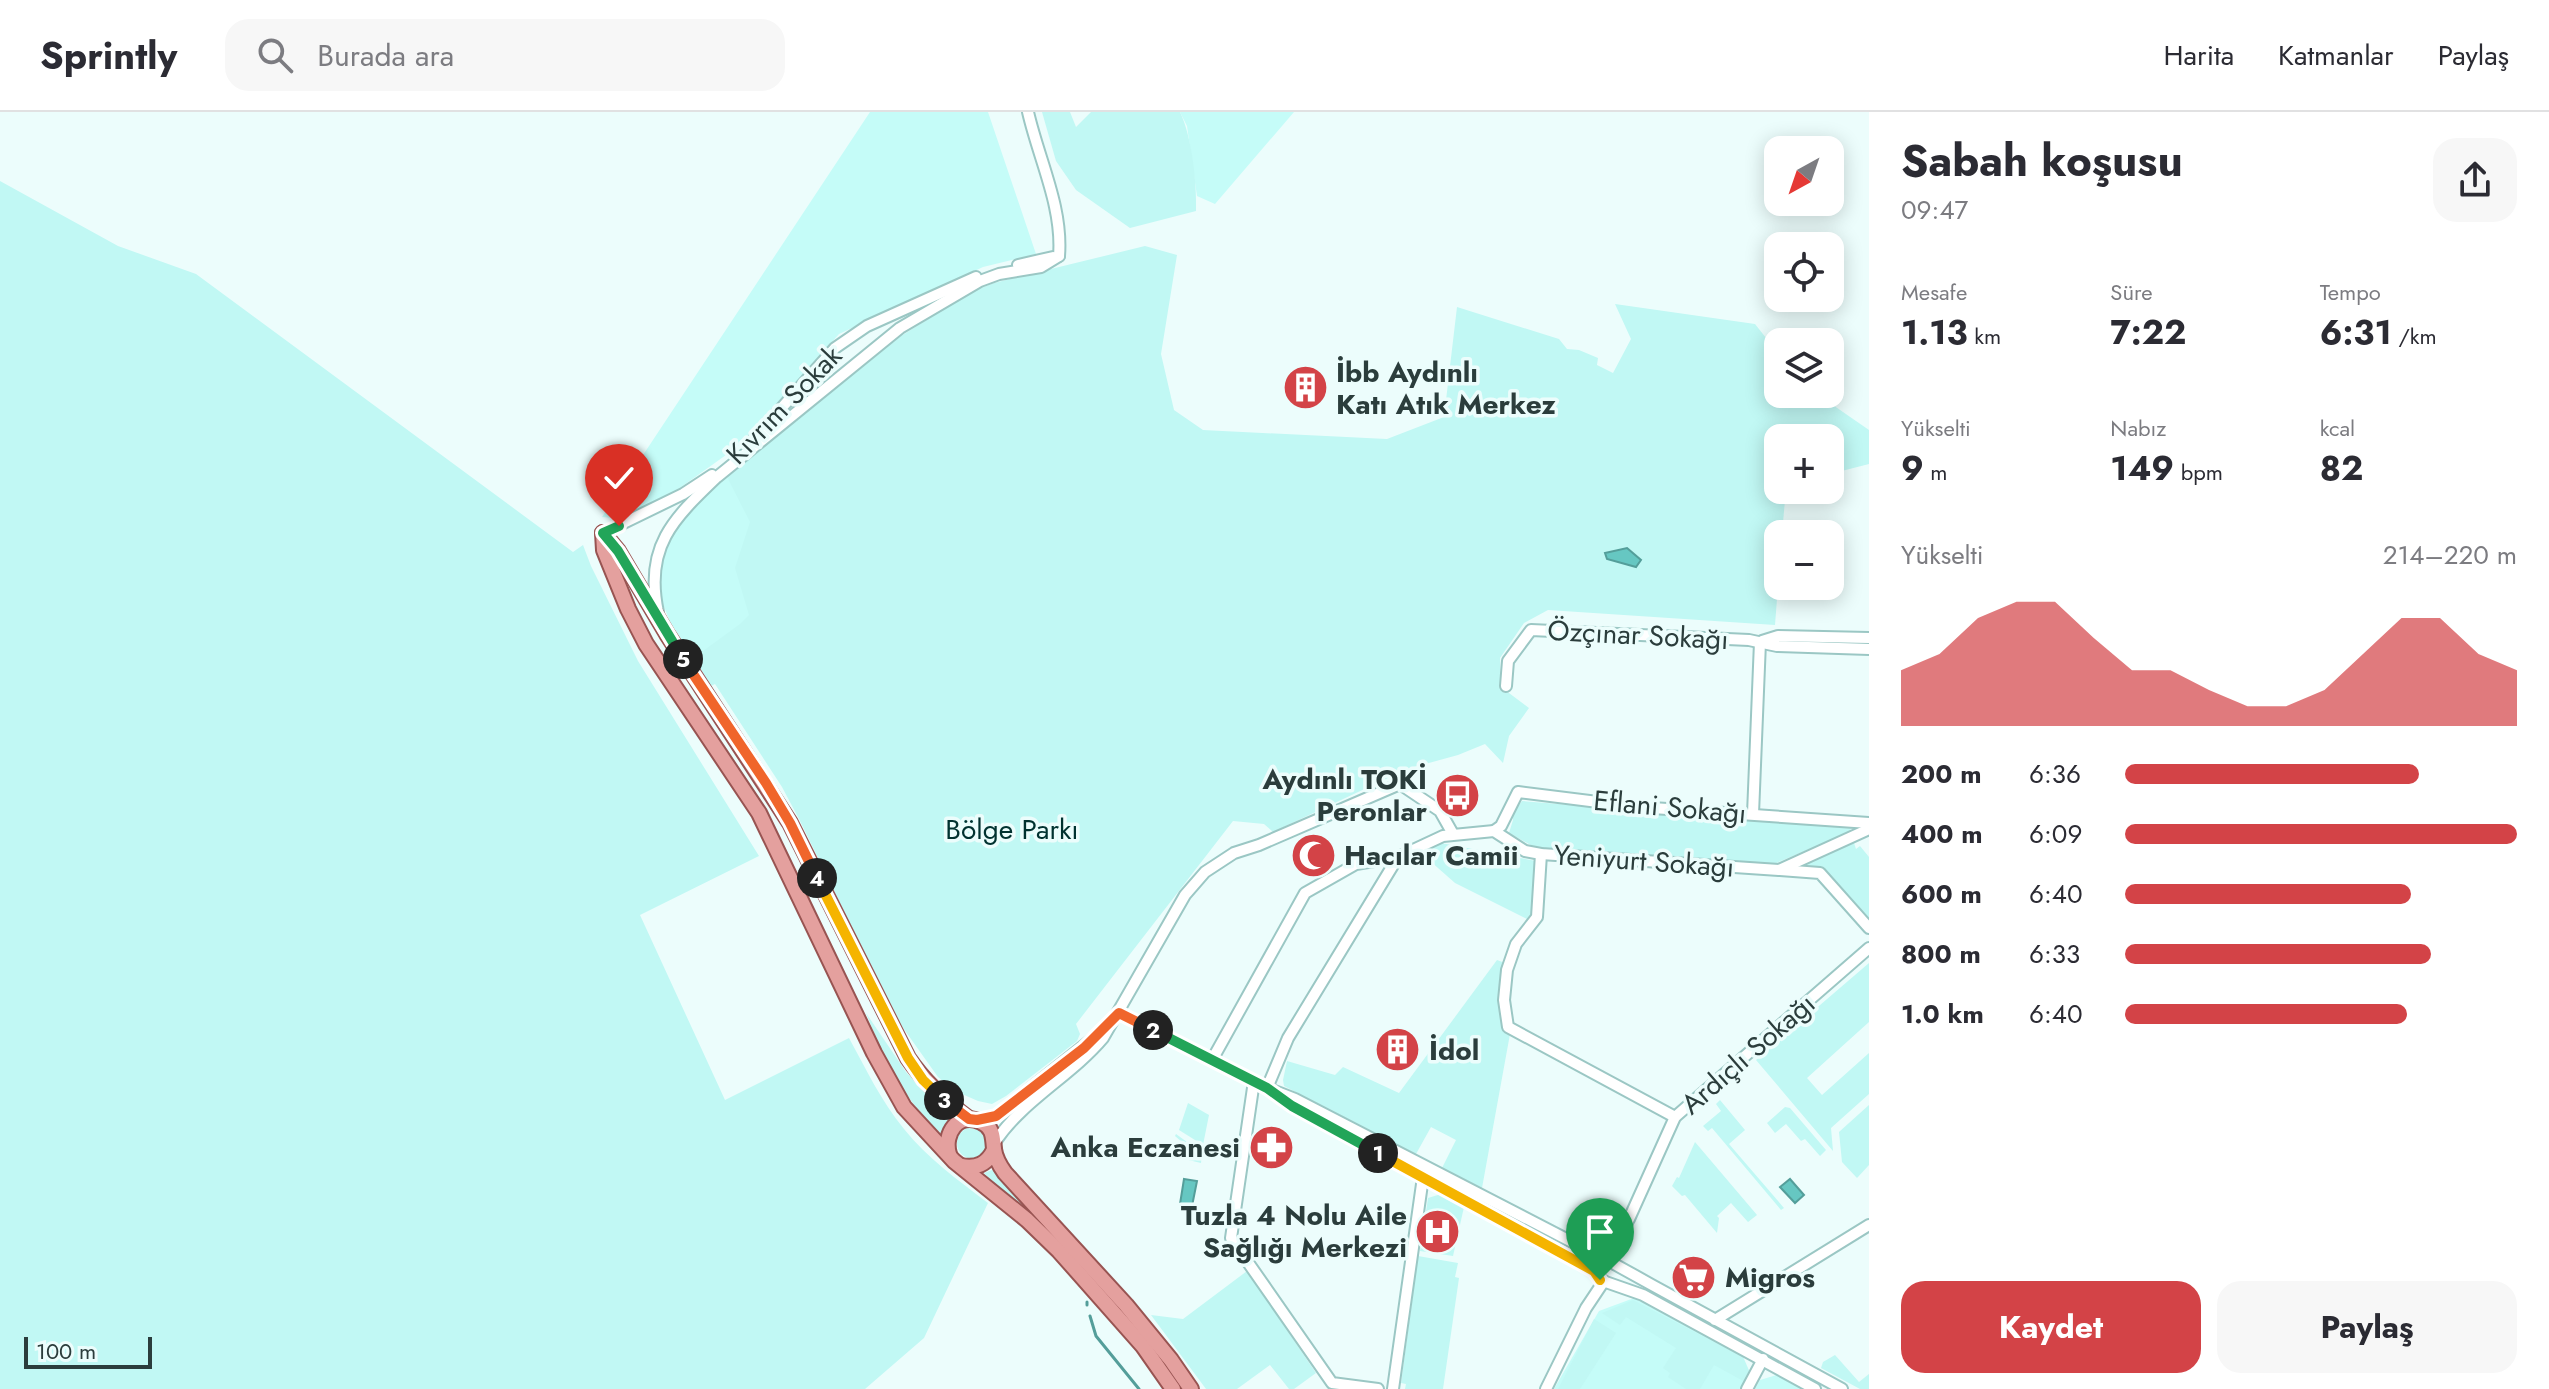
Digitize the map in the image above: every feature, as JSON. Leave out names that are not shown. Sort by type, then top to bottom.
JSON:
[{"type":"main road","points":[[603,533],[618,551],[660,623],[790,823],[908,1058],[932,1089],[973,1120],[990,1128],[1000,1164],[1017,1189],[1126,1305],[1191,1389]]},
{"type":"main road","points":[[603,533],[604,550],[640,632],[759,813],[891,1087],[917,1122],[961,1166],[1027,1220],[1059,1251],[1143,1346],[1173,1389]]},
{"type":"main road","points":[[949,1154],[947,1139],[950,1131],[955,1125],[973,1120]]},
{"type":"main road","points":[[961,1166],[977,1167],[985,1163],[994,1146]]},
{"type":"street","points":[[660,623],[654,579],[659,551],[675,521],[717,477],[900,328],[980,281],[999,274],[1041,267],[1059,256],[1061,235],[1057,215],[1028,112]]},
{"type":"street","name":"Kıvrım Sokak","points":[[603,533],[683,494],[726,465],[745,449],[835,348],[867,326],[964,281],[1059,256]]},
{"type":"street","name":"Özçınar Sokağı","points":[[1506,686],[1508,661],[1531,630],[1869,649]]},
{"type":"street","name":"Özçınar Sokağı","points":[[1760,642],[1778,636],[1869,638]]},
{"type":"street","points":[[1753,814],[1760,642]]},
{"type":"street","points":[[994,1146],[1011,1120],[1090,1054],[1119,1013],[1185,895],[1205,872],[1234,853],[1400,784],[1440,811],[1453,834]]},
{"type":"street","name":"Eflani Sokağı","points":[[1494,831],[1501,826],[1518,792],[1638,807],[1869,823]]},
{"type":"street","name":"Yeniyurt Sokağı","points":[[1494,831],[1525,851],[1541,854],[1779,870],[1869,829]]},
{"type":"street","points":[[1212,1060],[1305,893],[1356,864],[1398,857],[1425,843],[1453,834],[1494,831]]},
{"type":"street","points":[[1541,854],[1537,917],[1516,944],[1507,970],[1504,1000],[1508,1027],[1675,1117]]},
{"type":"street","points":[[1267,1088],[1288,1038],[1398,857]]},
{"type":"street","points":[[1779,870],[1820,873],[1869,928]]},
{"type":"street","name":"Ardıçlı Sokağı","points":[[1610,1261],[1675,1117],[1869,948]]},
{"type":"street","points":[[973,1120],[996,1116],[1084,1048],[1119,1013]]},
{"type":"street","points":[[1119,1013],[1267,1088],[1295,1099],[1610,1261],[1842,1389]]},
{"type":"street","points":[[1254,1081],[1231,1238],[1332,1383],[1378,1389]]},
{"type":"street","points":[[1267,1088],[1292,1106],[1600,1277],[1643,1295],[1815,1389]]},
{"type":"street","points":[[1393,1389],[1423,1177]]},
{"type":"street","points":[[1715,1320],[1869,1225]]},
{"type":"street","points":[[1600,1277],[1616,1275],[1610,1261]]},
{"type":"street","points":[[1546,1389],[1600,1277],[1597,1262],[1610,1261]]},
{"type":"street","points":[[1747,1389],[1763,1359]]},
{"type":"shaded area","points":[[870,112],[988,112],[1036,254],[983,267],[839,334],[740,445],[677,490],[630,513],[613,518],[602,517]]},
{"type":"shaded area","points":[[1180,112],[1294,112],[1215,204],[1197,196],[1187,126]]},
{"type":"shaded area","points":[[726,475],[753,520],[751,616],[714,659],[690,652],[670,622],[661,599],[661,566],[666,543],[677,525],[699,499]]},
{"type":"shaded area","points":[[1627,548],[1641,560],[1636,567],[1607,559],[1605,553]]},
{"type":"shaded area","points":[[1184,1179],[1197,1181],[1192,1206],[1180,1204]]},
{"type":"shaded area","points":[[1790,1179],[1804,1195],[1795,1203],[1780,1187]]},
{"type":"shaded area","points":[[1634,1298],[1743,1357],[1750,1373],[1742,1389],[1554,1389],[1599,1311]]},
{"type":"shaded area","points":[[1780,1374],[1806,1389],[1755,1389],[1760,1380]]},
{"type":"green space","points":[[1042,112],[1070,112],[1076,127],[1091,112],[1180,112],[1193,160],[1196,211],[1130,228],[1076,190],[1056,161]]},
{"type":"green space","points":[[0,181],[118,246],[196,274],[573,552],[583,545],[638,661],[759,856],[640,915],[725,1100],[849,1038],[881,1096],[913,1140],[988,1203],[924,1338],[865,1389],[0,1389]]},
{"type":"green space","name":"Bölge Parkı","points":[[1145,246],[1177,255],[1161,354],[1174,410],[1203,430],[1387,439],[1444,417],[1457,307],[1559,339],[1567,349],[1598,358],[1597,365],[1613,373],[1631,339],[1615,304],[1755,324],[1764,335],[1764,408],[1837,408],[1869,430],[1869,464],[1844,470],[1844,424],[1764,424],[1764,504],[1785,504],[1783,520],[1764,520],[1764,600],[1777,600],[1775,625],[1548,610],[1524,623],[1500,658],[1501,687],[1529,708],[1509,736],[1503,763],[1485,744],[1407,769],[1273,832],[1264,824],[1233,821],[1076,1024],[1080,1034],[1077,1041],[992,1104],[955,1091],[938,1077],[896,1018],[782,787],[715,684],[711,686],[690,652],[698,647],[703,651],[749,615],[735,568],[750,522],[726,475],[901,336],[971,292],[994,283]]},
{"type":"green space","points":[[1522,801],[1851,827],[1850,832],[1774,864],[1723,864],[1720,860],[1712,859],[1711,862],[1557,851],[1536,848],[1509,833],[1512,809],[1516,809]]},
{"type":"green space","points":[[1853,840],[1856,849],[1860,846],[1869,857],[1869,920],[1821,870],[1804,866],[1803,863]]},
{"type":"green space","points":[[1441,843],[1536,861],[1534,914],[1529,920],[1455,883],[1421,853]]},
{"type":"green space","points":[[1497,960],[1505,963],[1500,999],[1510,1034],[1482,1188],[1442,1168],[1456,1140],[1431,1127],[1416,1154],[1284,1086],[1287,1061],[1335,1075],[1343,1067],[1399,1093]]},
{"type":"green space","points":[[1869,963],[1869,1022],[1807,1078],[1822,1095],[1869,1053],[1869,1094],[1831,1128],[1833,1151],[1756,1060]]},
{"type":"green space","points":[[866,1013],[906,1072],[923,1090],[955,1114],[942,1134],[906,1093]]},
{"type":"green space","points":[[1720,1100],[1745,1130],[1729,1144],[1784,1208],[1781,1210],[1712,1128],[1708,1131],[1703,1126],[1721,1111],[1716,1104]]},
{"type":"green space","points":[[1188,1103],[1209,1115],[1203,1145],[1179,1130]]},
{"type":"green space","points":[[1869,1105],[1869,1165],[1857,1178],[1842,1162],[1839,1132]]},
{"type":"green space","points":[[1785,1107],[1790,1108],[1826,1150],[1820,1156],[1786,1124],[1775,1133],[1767,1123]]},
{"type":"green space","points":[[973,1127],[984,1132],[989,1143],[984,1154],[973,1159],[962,1154],[957,1143],[962,1132]]},
{"type":"green space","points":[[1176,1134],[1202,1153],[1201,1163],[1180,1158],[1183,1143]]},
{"type":"green space","points":[[1695,1142],[1757,1215],[1748,1222],[1731,1203],[1717,1216],[1717,1233],[1685,1195],[1682,1196],[1672,1186],[1679,1178]]},
{"type":"green space","points":[[999,1164],[1075,1260],[984,1173]]},
{"type":"green space","points":[[1441,1194],[1464,1207],[1453,1256],[1420,1251],[1428,1198]]},
{"type":"green space","points":[[1418,1256],[1458,1263],[1455,1277],[1459,1278],[1443,1389],[1405,1389],[1406,1384],[1401,1383]]},
{"type":"green space","points":[[1247,1271],[1316,1373],[1294,1389],[1289,1389],[1270,1365],[1237,1389],[1206,1389],[1151,1315],[1183,1319]]},
{"type":"green space","points":[[1633,1300],[1743,1357],[1750,1373],[1745,1382],[1714,1365],[1700,1389],[1686,1389],[1668,1377],[1670,1373],[1663,1368],[1676,1348],[1626,1317],[1620,1325],[1602,1313]]},
{"type":"green space","points":[[1594,1319],[1616,1333],[1580,1389],[1558,1389]]},
{"type":"green space","points":[[1835,1355],[1859,1382],[1869,1374],[1869,1389],[1860,1389],[1821,1368],[1823,1362]]},
{"type":"waterway","points":[[1090,1316],[1096,1336],[1139,1389]]},
{"type":"place","name":"İbb Aydınlı Katı Atık Merkez","points":[[1305,388]]},
{"type":"place","name":"Aydınlı TOKİ Peronlar","points":[[1458,795]]},
{"type":"place","name":"Hacılar Camii","points":[[1313,855]]},
{"type":"place","name":"İdol","points":[[1398,1050]]},
{"type":"place","name":"Anka Eczanesi","points":[[1271,1147]]},
{"type":"place","name":"Tuzla 4 Nolu Aile Sağlığı Merkezi","points":[[1438,1231]]},
{"type":"place","name":"Migros","points":[[1694,1277]]},
{"type":"route","points":[[619,526],[603,533],[618,551],[667,634],[790,823],[908,1058],[923,1080],[952,1106],[969,1119],[996,1116],[1084,1048],[1119,1013],[1267,1088],[1292,1106],[1594,1271],[1600,1280]]}]
